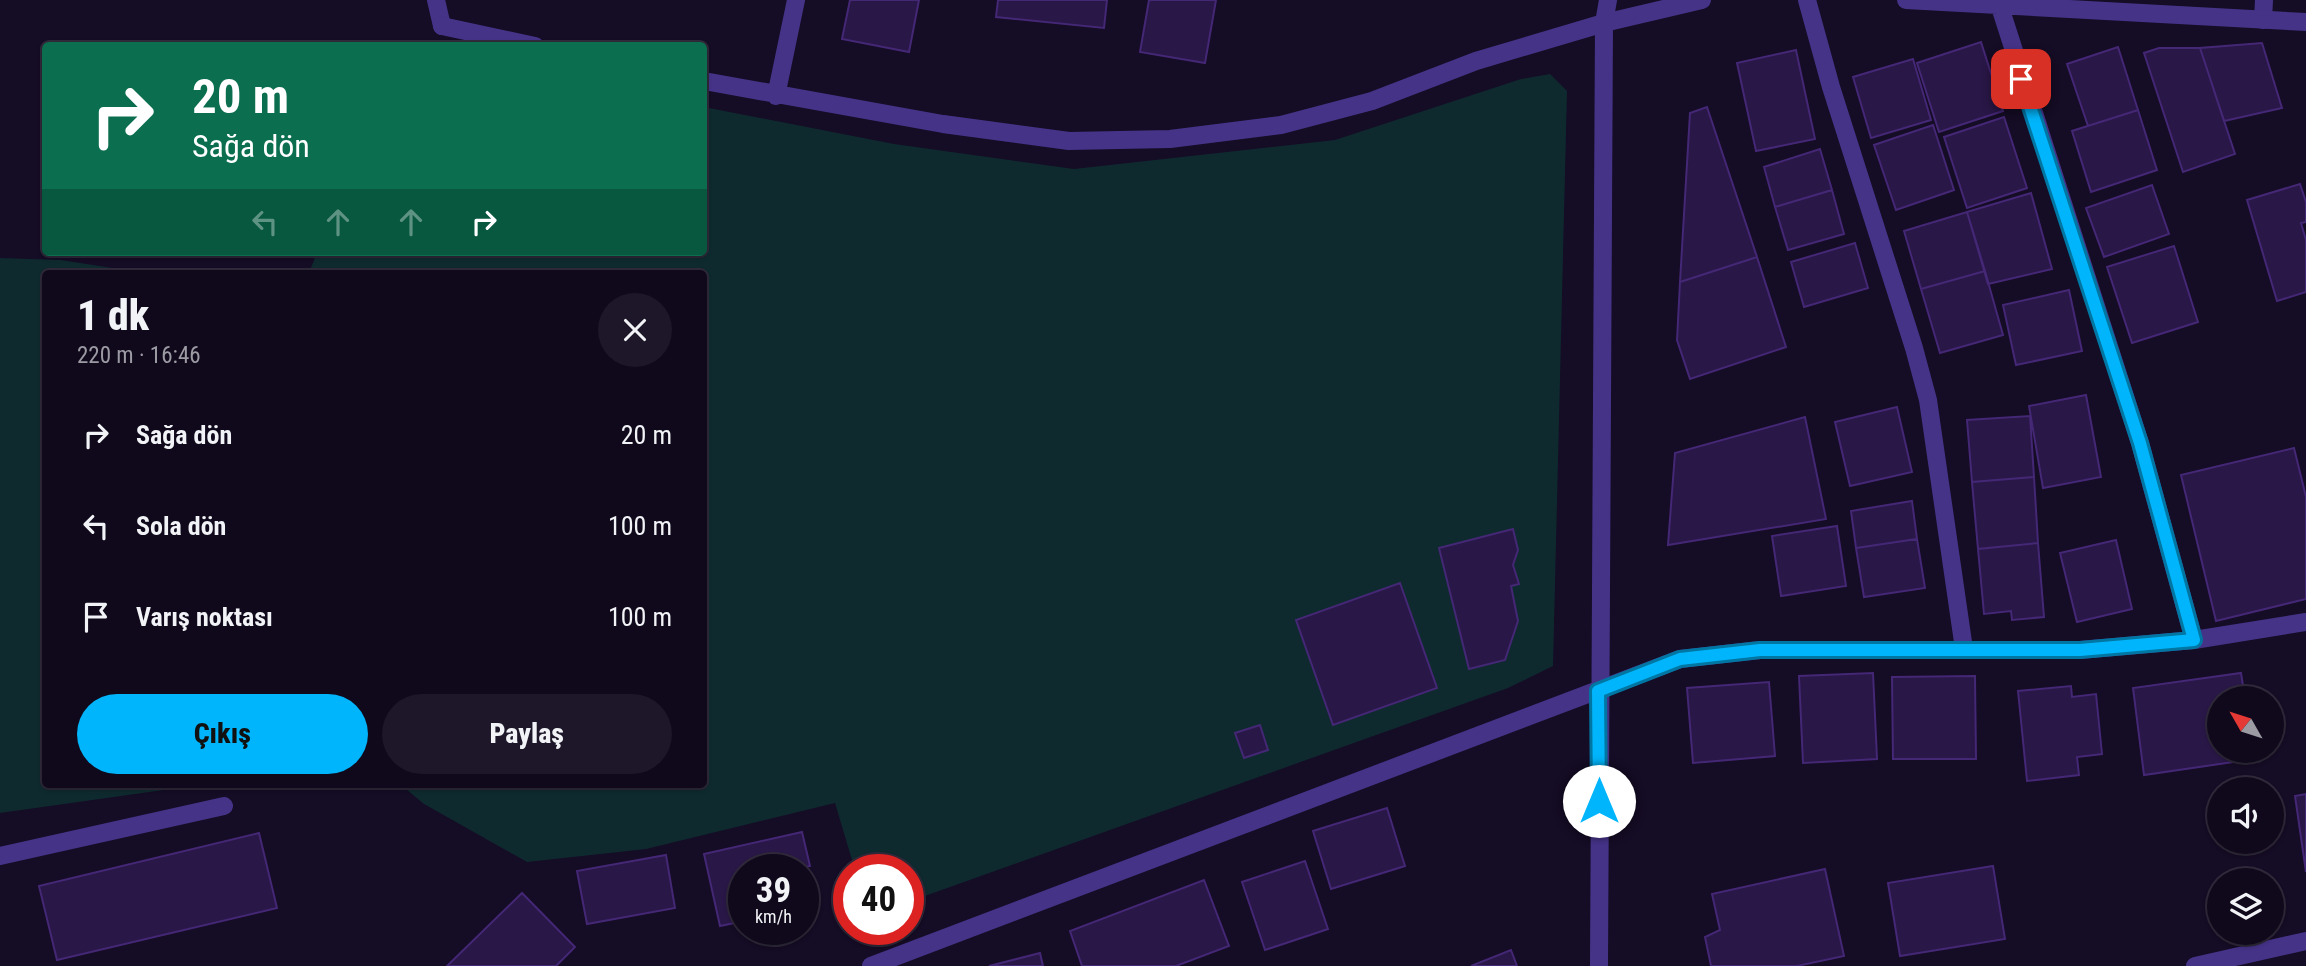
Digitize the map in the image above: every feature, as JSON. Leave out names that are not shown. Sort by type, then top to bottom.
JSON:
[{"type":"street","points":[[436,0],[442,26],[516,42]]},
{"type":"street","points":[[776,96],[796,0]]},
{"type":"street","points":[[1599,966],[1598,691],[1604,23],[1608,0]]},
{"type":"street","points":[[707,82],[943,124],[1069,141],[1170,139],[1281,125],[1372,102],[1476,61],[1604,23],[1702,0]]},
{"type":"street","points":[[1807,0],[1831,87],[1928,400],[1964,649]]},
{"type":"street","points":[[1906,0],[2000,7],[2066,5],[2306,22]]},
{"type":"street","points":[[2263,20],[2264,0]]},
{"type":"street","points":[[2000,7],[2140,443],[2194,640]]},
{"type":"street","points":[[871,966],[906,960],[1680,659],[1760,650],[2080,650],[2194,640],[2306,622]]},
{"type":"street","points":[[0,856],[224,806]]},
{"type":"street","points":[[2195,966],[2306,941]]},
{"type":"green space","points":[[1550,74],[1567,91],[1553,666],[1508,688],[924,896],[924,854],[850,854],[835,803],[646,849],[527,862],[424,804],[405,788],[707,788],[707,270],[308,270],[316,256],[707,256],[707,108],[894,144],[1074,169],[1335,140],[1521,79]]},
{"type":"green space","points":[[0,258],[61,260],[125,270],[42,270],[42,788],[178,788],[0,813]]},
{"type":"building","points":[[850,0],[919,0],[909,52],[842,39]]},
{"type":"building","points":[[998,0],[1107,0],[1104,28],[996,17]]},
{"type":"building","points":[[1149,0],[1216,0],[1205,63],[1140,52]]},
{"type":"building","points":[[1981,42],[2003,111],[1939,132],[1917,63]]},
{"type":"building","points":[[2262,43],[2282,108],[2224,121],[2200,48]]},
{"type":"building","points":[[2118,47],[2138,110],[2088,126],[2067,64]]},
{"type":"building","points":[[2159,48],[2200,48],[2235,154],[2183,172],[2144,53]]},
{"type":"building","points":[[1796,50],[1815,139],[1756,151],[1737,63]]},
{"type":"building","points":[[1913,59],[1931,120],[1871,138],[1853,77]]},
{"type":"building","points":[[1707,107],[1757,257],[1680,282],[1690,113]]},
{"type":"building","points":[[2138,110],[2157,170],[2091,192],[2072,131]]},
{"type":"building","points":[[2004,117],[2027,188],[1967,208],[1944,137]]},
{"type":"building","points":[[1933,125],[1954,190],[1896,210],[1874,145]]},
{"type":"building","points":[[1820,149],[1832,190],[1775,207],[1764,167]]},
{"type":"building","points":[[2300,184],[2306,202],[2306,222],[2301,223],[2306,240],[2306,292],[2277,301],[2247,200]]},
{"type":"building","points":[[2152,185],[2169,234],[2104,257],[2086,208]]},
{"type":"building","points":[[1832,190],[1844,234],[1788,250],[1775,207]]},
{"type":"building","points":[[2031,193],[2052,269],[1988,284],[1967,212]]},
{"type":"building","points":[[1967,212],[1985,271],[1921,289],[1904,231]]},
{"type":"building","points":[[1855,243],[1868,288],[1804,307],[1791,262]]},
{"type":"building","points":[[2174,246],[2198,322],[2132,343],[2107,267]]},
{"type":"building","points":[[1757,257],[1786,347],[1690,379],[1677,340],[1680,282]]},
{"type":"building","points":[[1985,271],[2003,335],[1940,353],[1921,289]]},
{"type":"building","points":[[2069,290],[2082,351],[2016,365],[2003,305]]},
{"type":"building","points":[[2086,395],[2101,477],[2043,488],[2029,406]]},
{"type":"building","points":[[1897,407],[1912,472],[1850,486],[1835,422]]},
{"type":"building","points":[[2030,416],[2034,477],[1972,482],[1967,420]]},
{"type":"building","points":[[1805,417],[1826,519],[1668,545],[1675,453]]},
{"type":"building","points":[[2294,448],[2306,497],[2306,599],[2216,621],[2181,475]]},
{"type":"building","points":[[2034,477],[2038,543],[1978,549],[1972,482]]},
{"type":"building","points":[[1912,501],[1917,539],[1856,548],[1851,511]]},
{"type":"building","points":[[1837,526],[1846,586],[1781,596],[1772,536]]},
{"type":"building","points":[[1513,529],[1518,550],[1513,565],[1519,584],[1511,586],[1518,621],[1505,660],[1469,669],[1439,548]]},
{"type":"building","points":[[1917,539],[1925,588],[1864,597],[1856,548]]},
{"type":"building","points":[[2116,540],[2132,609],[2077,622],[2060,553]]},
{"type":"building","points":[[2038,543],[2044,617],[2012,620],[2011,611],[1984,614],[1978,549]]},
{"type":"building","points":[[1400,583],[1437,688],[1333,725],[1296,620]]},
{"type":"building","points":[[1873,673],[1877,759],[1803,763],[1799,676]]},
{"type":"building","points":[[2241,673],[2243,686],[2207,686],[2207,763],[2226,763],[2144,775],[2133,688]]},
{"type":"building","points":[[1975,676],[1976,759],[1893,759],[1892,677]]},
{"type":"building","points":[[1769,682],[1775,756],[1693,763],[1687,688]]},
{"type":"building","points":[[2071,686],[2072,697],[2096,694],[2102,754],[2077,757],[2079,775],[2027,781],[2018,691]]},
{"type":"building","points":[[1260,725],[1268,750],[1244,758],[1235,733]]},
{"type":"building","points":[[2306,794],[2306,872],[2295,796]]},
{"type":"building","points":[[1387,808],[1405,866],[1331,889],[1313,831]]},
{"type":"building","points":[[802,832],[807,854],[728,854],[728,924],[720,926],[704,854]]},
{"type":"building","points":[[259,833],[277,908],[57,960],[39,886]]},
{"type":"building","points":[[666,855],[675,908],[587,924],[577,871]]},
{"type":"building","points":[[1305,861],[1328,929],[1265,950],[1242,882]]},
{"type":"building","points":[[1993,866],[2005,939],[1900,956],[1888,883]]},
{"type":"building","points":[[1825,869],[1844,956],[1797,966],[1711,966],[1705,937],[1720,930],[1712,894]]},
{"type":"building","points":[[1204,880],[1229,946],[1176,966],[1082,966],[1070,931]]},
{"type":"building","points":[[522,893],[575,947],[556,966],[447,966]]},
{"type":"building","points":[[1511,950],[1517,966],[1471,966]]},
{"type":"building","points":[[1040,953],[1043,966],[989,966]]},
{"type":"route","points":[[1599,801],[1598,691],[1680,659],[1760,650],[2080,650],[2194,640],[2140,443],[2021,79]]}]
